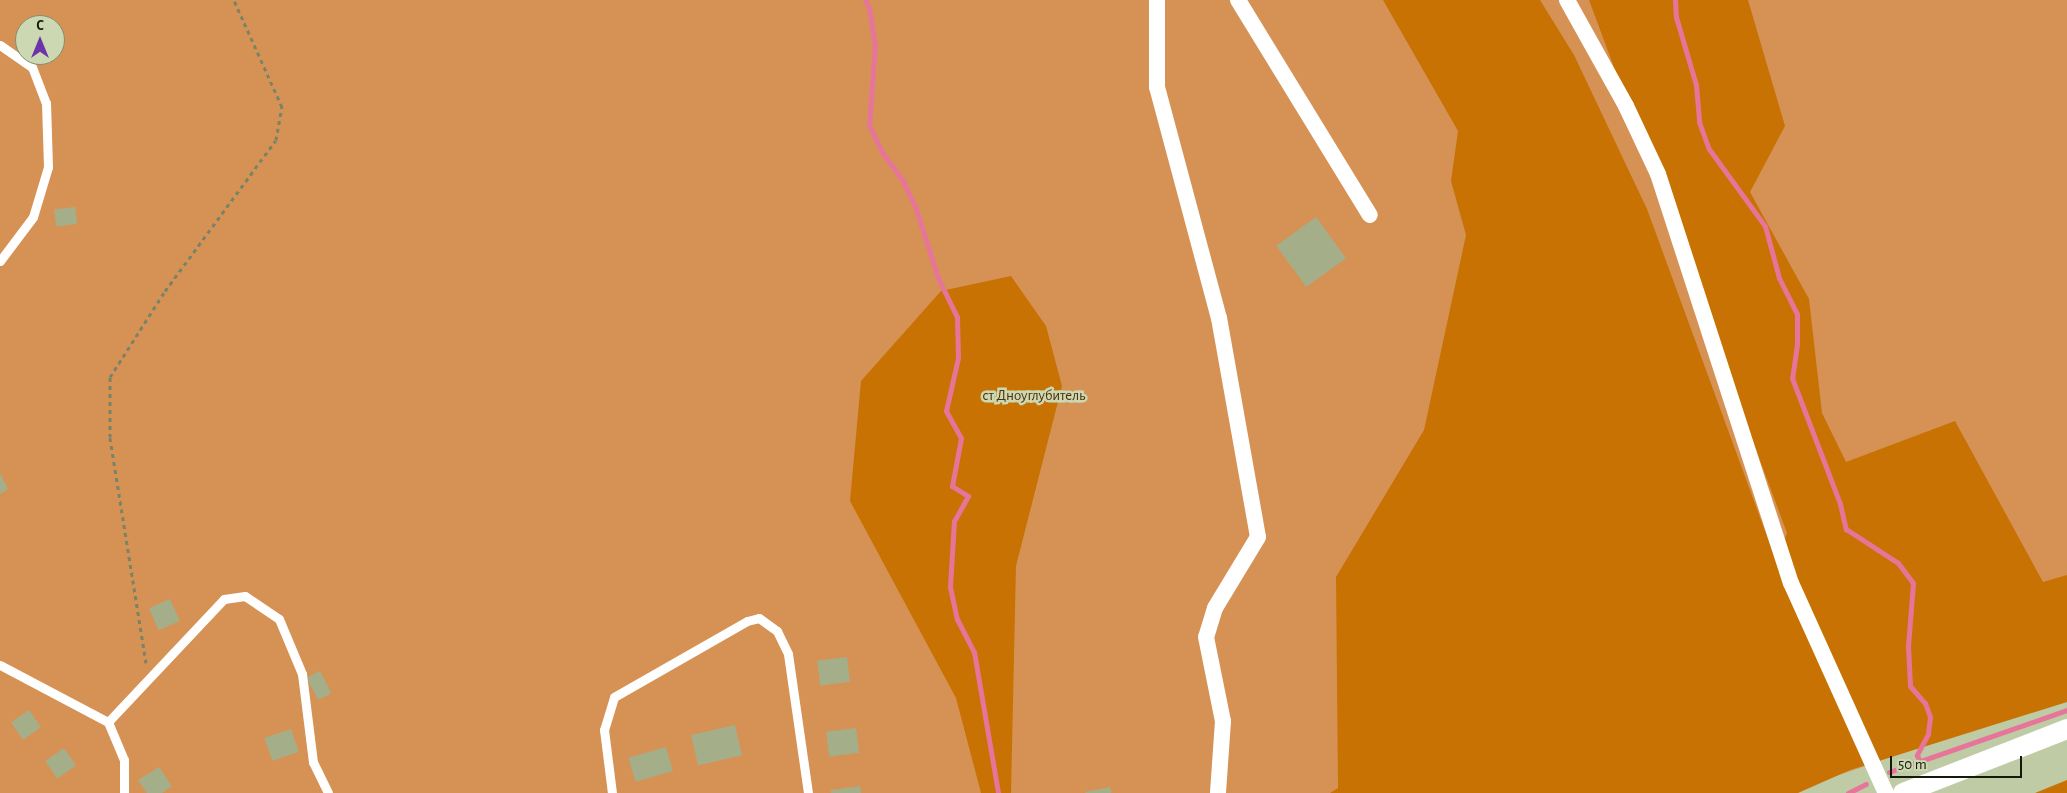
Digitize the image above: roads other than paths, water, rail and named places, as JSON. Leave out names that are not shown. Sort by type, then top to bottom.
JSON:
[{"type":"street","points":[[1157,0],[1157,87],[1219,318],[1258,537],[1215,608],[1206,637],[1223,721],[1218,793]]},
{"type":"street","points":[[1238,0],[1370,215]]},
{"type":"street","points":[[1566,0],[1626,106],[1658,174],[1791,583],[1886,793]]},
{"type":"street","points":[[1903,793],[2067,729]]},
{"type":"lane","points":[[0,45],[32,67],[46,103],[48,167],[33,217],[0,261]]},
{"type":"lane","points":[[108,722],[224,598],[245,596],[278,619],[298,665],[313,762],[328,793]]},
{"type":"lane","points":[[612,793],[604,730],[614,697],[747,621],[759,618],[777,631],[788,654],[808,793]]},
{"type":"lane","points":[[0,665],[108,722],[124,760],[124,793]]},
{"type":"waterway","points":[[865,0],[869,8],[875,44],[869,125],[883,154],[903,181],[916,209],[938,278],[957,317],[958,358],[946,411],[961,438],[952,486],[968,496],[954,521],[950,587],[957,619],[974,652],[998,793]]},
{"type":"waterway","points":[[1675,0],[1676,17],[1696,85],[1699,122],[1709,149],[1765,226],[1779,278],[1797,314],[1797,344],[1792,378],[1840,504],[1846,529],[1898,563],[1913,583],[1908,646],[1910,686],[1925,703],[1930,717],[1928,734],[1917,755],[1921,765]]},
{"type":"waterway","points":[[1889,772],[2067,710]]},
{"type":"waterway","points":[[1848,793],[1866,784]]},
{"type":"park label","name":"ст Дноуглубитель","points":[[1034,396]]}]
